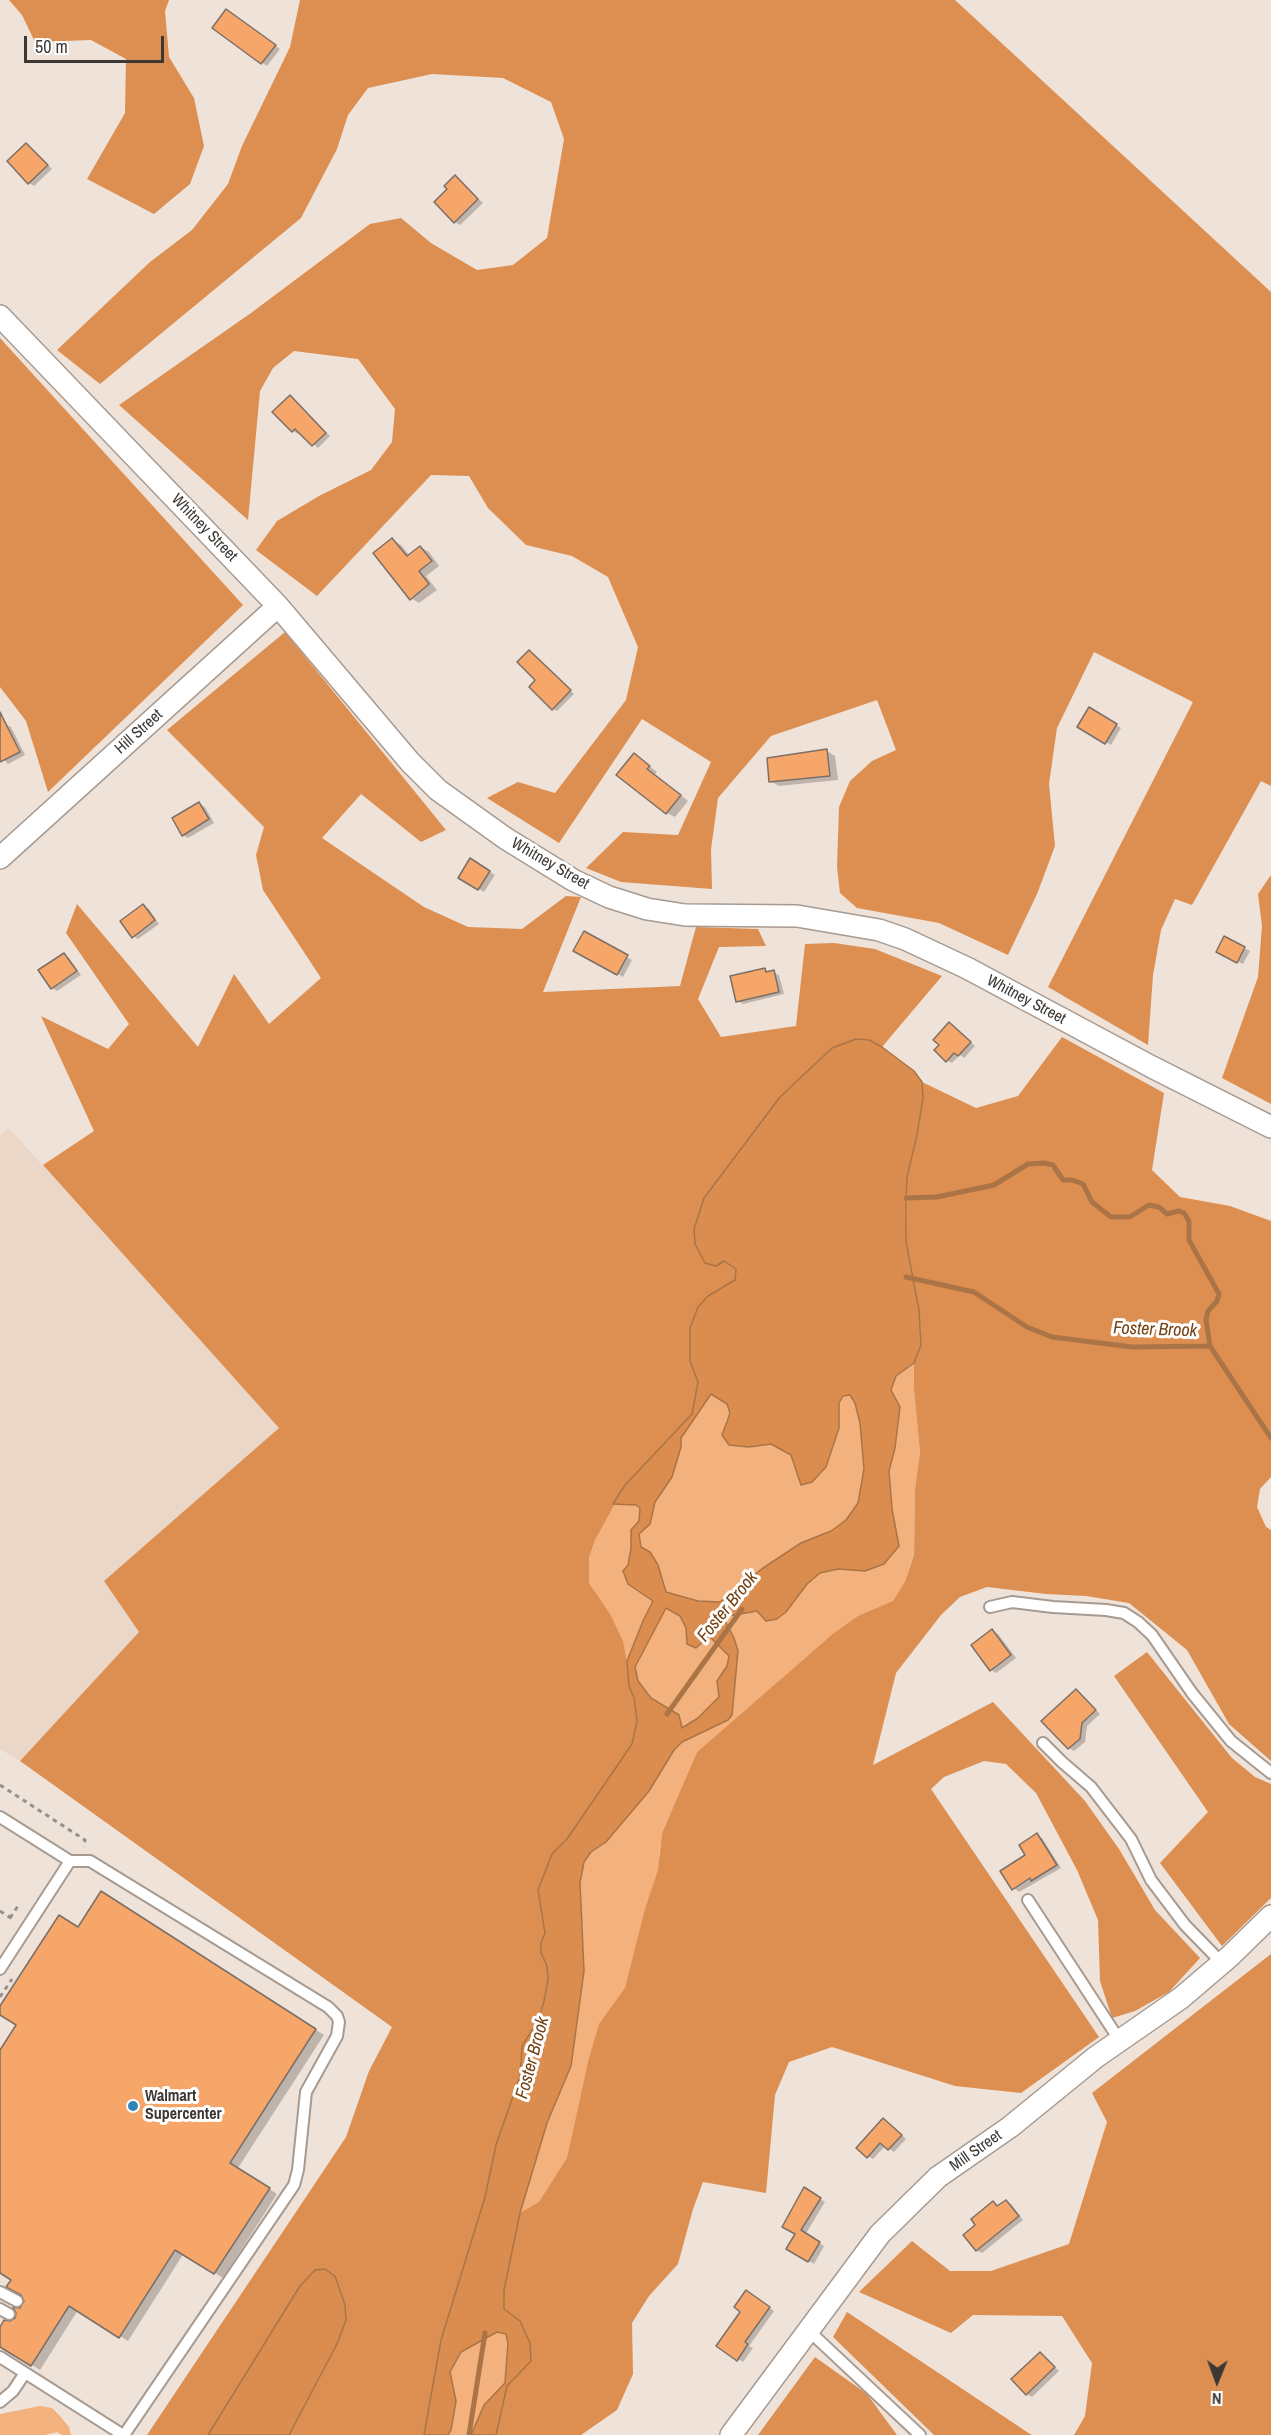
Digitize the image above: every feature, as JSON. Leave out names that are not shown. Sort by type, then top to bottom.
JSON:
[{"type":"street","name":"Whitney Street","points":[[0,316],[278,606],[410,762],[438,790],[505,838],[573,880],[609,897],[647,909],[685,915],[797,916],[824,919],[879,930],[905,939],[967,968],[1271,1127]]},
{"type":"street","name":"Hill Street","points":[[0,858],[278,606]]},
{"type":"street","name":"Mill Street","points":[[731,2435],[880,2234],[938,2177],[1010,2127],[1120,2041],[1181,1998],[1271,1916]]},
{"type":"lane","points":[[990,1607],[1012,1602],[1124,1613],[1152,1635],[1192,1692],[1232,1741],[1271,1773]]},
{"type":"lane","points":[[1043,1743],[1091,1787],[1131,1839],[1151,1880],[1185,1925],[1222,1963]]},
{"type":"lane","points":[[0,1817],[70,1861],[90,1861],[328,2007],[338,2016],[339,2022],[337,2036],[306,2092],[298,2170],[294,2185],[124,2435],[0,2357]]},
{"type":"lane","points":[[0,1969],[70,1861]]},
{"type":"lane","points":[[1028,1900],[1120,2041]]},
{"type":"lane","points":[[0,2292],[17,2301]]},
{"type":"lane","points":[[808,2330],[920,2435]]},
{"type":"lane","points":[[0,2402],[13,2391],[25,2373]]},
{"type":"path","points":[[0,1785],[85,1840],[84,1847]]},
{"type":"path","points":[[0,1911],[12,1919],[18,1906]]},
{"type":"shaded area","points":[[9,0],[169,0],[165,11],[169,57],[194,98],[204,146],[190,184],[154,214],[87,179],[125,113],[126,59],[91,40],[35,42],[22,15]]},
{"type":"shaded area","points":[[300,0],[955,0],[1271,292],[1271,786],[1261,781],[1192,905],[1175,899],[1161,930],[1153,975],[1148,1045],[1048,987],[1193,702],[1094,652],[1057,728],[1049,784],[1055,846],[1037,894],[1008,955],[939,923],[857,908],[840,893],[837,867],[839,807],[850,781],[872,761],[896,750],[877,700],[771,736],[718,798],[711,849],[712,889],[621,882],[586,868],[623,832],[678,835],[711,762],[642,719],[559,843],[487,798],[518,782],[555,793],[626,700],[638,647],[608,577],[572,556],[526,545],[488,508],[469,476],[431,475],[317,596],[256,550],[277,521],[319,496],[371,470],[392,442],[395,409],[358,359],[294,351],[273,368],[260,391],[248,520],[119,405],[251,313],[370,224],[401,218],[431,243],[477,270],[513,265],[547,238],[564,139],[551,102],[503,78],[432,74],[368,88],[348,115],[337,149],[301,218],[100,384],[57,350],[150,262],[192,230],[228,184],[242,146],[290,47]]},
{"type":"shaded area","points":[[0,338],[243,605],[48,792],[26,721],[0,687]]},
{"type":"shaded area","points":[[285,632],[446,830],[421,842],[361,794],[322,838],[424,907],[468,927],[522,929],[566,896],[581,897],[543,992],[680,986],[696,927],[758,929],[766,946],[719,947],[698,999],[721,1037],[796,1026],[805,944],[834,943],[875,949],[942,976],[882,1047],[869,1040],[856,1039],[832,1048],[814,1065],[728,1166],[724,1261],[736,1269],[735,1280],[708,1296],[690,1361],[698,1382],[692,1414],[625,1485],[595,1540],[589,1558],[589,1583],[610,1614],[623,1641],[637,1721],[632,1743],[567,1839],[552,1854],[538,1890],[545,1933],[541,1943],[541,1953],[547,1966],[548,1979],[544,2001],[520,2061],[520,2076],[496,2145],[485,2197],[441,2340],[424,2435],[289,2435],[337,2344],[345,2305],[335,2276],[325,2269],[300,2286],[208,2435],[147,2435],[346,2137],[369,2071],[392,2027],[20,1761],[139,1632],[104,1581],[279,1428],[43,1165],[94,1131],[41,1016],[108,1049],[129,1024],[66,933],[77,904],[198,1047],[234,974],[269,1024],[321,978],[263,890],[256,855],[264,827],[167,730]]},
{"type":"shaded area","points":[[1271,875],[1271,1104],[1222,1078],[1258,977],[1262,926],[1258,894]]},
{"type":"shaded area","points":[[1062,1037],[1164,1093],[1152,1170],[1180,1197],[1230,1206],[1271,1221],[1271,1477],[1260,1489],[1257,1507],[1266,1527],[1271,1530],[1271,1761],[1229,1724],[1187,1650],[1129,1603],[1086,1596],[987,1587],[960,1597],[941,1615],[896,1673],[873,1765],[993,1702],[1085,1801],[1119,1849],[1155,1910],[1200,1958],[1169,1992],[1135,2011],[1112,2018],[1100,1981],[1098,1920],[1077,1870],[1036,1793],[1006,1764],[984,1761],[944,1777],[931,1789],[1099,2037],[1021,2093],[955,2086],[832,2047],[789,2062],[775,2095],[766,2193],[703,2182],[678,2264],[649,2296],[632,2323],[633,2374],[617,2410],[581,2435],[496,2435],[507,2386],[531,2361],[520,2321],[504,2309],[504,2290],[520,2213],[539,2202],[567,2158],[589,2058],[599,2024],[625,1988],[645,1909],[658,1870],[662,1833],[697,1752],[834,1633],[858,1616],[893,1601],[905,1582],[914,1554],[915,1489],[920,1452],[914,1390],[914,1363],[921,1345],[921,1332],[906,1242],[907,1177],[923,1098],[922,1082],[976,1108],[1018,1096]]},
{"type":"shaded area","points":[[9,1128],[279,1428],[104,1581],[139,1632],[20,1761],[0,1749],[0,1135]]},
{"type":"shaded area","points":[[674,1309],[712,1394],[727,1404],[730,1413],[725,1422],[788,1443],[812,1482],[826,1466],[839,1429],[839,1403],[843,1396],[850,1395],[855,1403],[860,1423],[864,1469],[858,1503],[846,1520],[832,1531],[819,1574],[838,1569],[865,1571],[899,1546],[892,1509],[889,1470],[895,1448],[900,1407],[891,1390],[896,1376],[914,1363],[914,1390],[920,1452],[915,1489],[914,1553],[907,1575],[909,1594],[814,1651],[697,1752],[662,1833],[659,1856],[686,1924],[504,2435],[399,2435],[602,1604],[589,1583],[589,1558]]},
{"type":"shaded area","points":[[1147,1652],[1232,1758],[1255,1777],[1271,1784],[1271,1898],[1222,1946],[1160,1863],[1208,1812],[1114,1676]]},
{"type":"shaded area","points":[[1271,1954],[1271,2435],[1074,2435],[1085,2416],[1092,2363],[1062,2316],[973,2315],[951,2333],[859,2292],[912,2241],[950,2271],[991,2271],[1069,2244],[1107,2122],[1092,2093]]},
{"type":"shaded area","points":[[847,2312],[1032,2435],[934,2435],[833,2337]]},
{"type":"shaded area","points":[[815,2357],[867,2394],[897,2435],[758,2435]]},
{"type":"shaded area","points":[[40,2406],[52,2408],[69,2427],[71,2435],[62,2435],[57,2432],[45,2435],[0,2435],[0,2414]]},
{"type":"water","points":[[856,1039],[869,1040],[914,1071],[922,1082],[923,1098],[907,1177],[906,1198],[906,1242],[919,1310],[921,1345],[914,1363],[896,1376],[891,1390],[900,1407],[895,1448],[889,1471],[892,1509],[899,1546],[884,1564],[865,1571],[838,1569],[820,1573],[807,1584],[786,1612],[777,1619],[766,1621],[757,1611],[723,1617],[738,1651],[732,1715],[728,1720],[682,1742],[674,1750],[649,1791],[606,1842],[591,1852],[584,1862],[580,1883],[584,1971],[571,2066],[547,2123],[520,2213],[504,2290],[504,2309],[520,2321],[530,2343],[531,2361],[507,2386],[496,2435],[471,2435],[484,2405],[505,2383],[508,2343],[506,2334],[497,2332],[461,2352],[450,2372],[456,2401],[451,2430],[448,2435],[424,2435],[441,2340],[485,2197],[496,2145],[520,2076],[522,2046],[538,2021],[544,2001],[548,1979],[547,1966],[541,1953],[541,1943],[545,1933],[538,1890],[552,1854],[567,1839],[632,1744],[637,1721],[634,1698],[629,1686],[627,1661],[653,1601],[628,1584],[623,1571],[628,1565],[631,1530],[639,1521],[640,1508],[636,1505],[613,1504],[625,1485],[692,1414],[698,1382],[690,1361],[690,1328],[698,1307],[708,1296],[735,1280],[736,1269],[724,1261],[716,1266],[705,1263],[695,1244],[694,1229],[704,1198],[780,1097],[832,1048]],"holes":[[[711,1394],[727,1404],[730,1413],[722,1435],[729,1445],[749,1447],[771,1444],[791,1455],[801,1485],[812,1482],[826,1467],[839,1428],[839,1403],[843,1396],[850,1395],[855,1403],[860,1423],[864,1469],[858,1503],[846,1520],[831,1531],[801,1543],[763,1568],[720,1602],[698,1601],[666,1592],[658,1565],[650,1552],[641,1547],[639,1534],[650,1524],[655,1502],[672,1477],[681,1447],[681,1438]],[[666,1608],[680,1616],[686,1628],[687,1644],[696,1648],[709,1636],[729,1656],[727,1666],[717,1681],[719,1697],[698,1718],[682,1728],[679,1715],[651,1698],[638,1681],[635,1667]]]},
{"type":"water","points":[[325,2269],[335,2276],[345,2305],[346,2320],[337,2344],[289,2435],[208,2435],[300,2286],[315,2270]]},
{"type":"building","points":[[226,9],[276,45],[261,64],[212,28]]},
{"type":"building","points":[[26,143],[48,165],[28,184],[7,161]]},
{"type":"building","points":[[455,175],[478,199],[454,223],[434,202],[447,189],[444,186]]},
{"type":"building","points":[[290,395],[326,433],[312,446],[295,429],[292,432],[272,412]]},
{"type":"building","points":[[392,538],[407,556],[420,546],[432,561],[419,571],[429,584],[410,600],[373,553]]},
{"type":"building","points":[[529,650],[571,690],[552,710],[529,687],[535,680],[517,662]]},
{"type":"building","points":[[1089,707],[1117,724],[1105,744],[1077,727]]},
{"type":"building","points":[[0,712],[20,752],[0,762]]},
{"type":"building","points":[[827,749],[830,776],[769,782],[767,758]]},
{"type":"building","points":[[634,753],[650,766],[647,769],[681,795],[666,814],[616,775]]},
{"type":"building","points":[[199,802],[209,819],[182,836],[172,818]]},
{"type":"building","points":[[470,858],[490,871],[478,890],[458,878]]},
{"type":"building","points":[[143,904],[155,920],[132,938],[120,921]]},
{"type":"building","points":[[584,931],[628,955],[617,975],[573,951]]},
{"type":"building","points":[[1224,936],[1245,947],[1237,963],[1216,952]]},
{"type":"building","points":[[64,953],[77,971],[51,989],[38,970]]},
{"type":"building","points":[[765,968],[766,972],[774,970],[779,992],[736,1002],[730,976]]},
{"type":"building","points":[[949,1022],[971,1042],[958,1056],[954,1053],[946,1062],[934,1050],[939,1045],[933,1040]]},
{"type":"building","points":[[992,1629],[1011,1655],[990,1671],[971,1645]]},
{"type":"building","points":[[1076,1689],[1096,1710],[1082,1723],[1080,1739],[1068,1749],[1041,1721]]},
{"type":"building","points":[[1037,1833],[1057,1865],[1012,1890],[1000,1871],[1025,1855],[1019,1845]]},
{"type":"building","name":"Walmart Supercenter","points":[[101,1891],[316,2029],[230,2163],[270,2188],[214,2274],[175,2250],[119,2338],[69,2306],[31,2366],[0,2347],[0,2327],[4,2320],[10,2321],[15,2318],[16,2313],[13,2307],[20,2308],[24,2301],[21,2295],[6,2287],[11,2280],[0,2273],[0,2050],[16,2025],[0,2015],[0,2006],[59,1915],[78,1927]]},
{"type":"building","points":[[883,2118],[902,2135],[888,2150],[880,2143],[867,2158],[856,2148]]},
{"type":"building","points":[[804,2187],[821,2198],[801,2230],[820,2242],[808,2262],[786,2249],[795,2234],[782,2227]]},
{"type":"building","points":[[1006,2200],[1019,2216],[976,2251],[963,2235],[975,2225],[971,2219],[993,2201],[997,2206]]},
{"type":"building","points":[[746,2290],[770,2307],[745,2342],[748,2344],[737,2361],[716,2346],[740,2312],[734,2307]]},
{"type":"building","points":[[1040,2352],[1055,2367],[1026,2395],[1011,2379]]},
{"type":"waterway","points":[[906,1198],[937,1197],[994,1185],[1028,1164],[1044,1163],[1053,1165],[1063,1180],[1083,1184],[1092,1202],[1111,1217],[1130,1217],[1149,1205],[1159,1207],[1167,1214],[1179,1211],[1184,1213],[1189,1221],[1189,1240],[1219,1294],[1217,1301],[1208,1311],[1206,1320],[1210,1346]]},
{"type":"waterway","name":"Foster Brook","points":[[906,1277],[974,1292],[1027,1327],[1052,1337],[1132,1347],[1210,1346],[1271,1438]]},
{"type":"waterway","name":"Foster Brook","points":[[667,1714],[742,1609]]},
{"type":"waterway","name":"Foster Brook","points":[[469,2435],[485,2333]]},
{"type":"place","name":"Walmart Supercenter","points":[[133,2106]]}]
